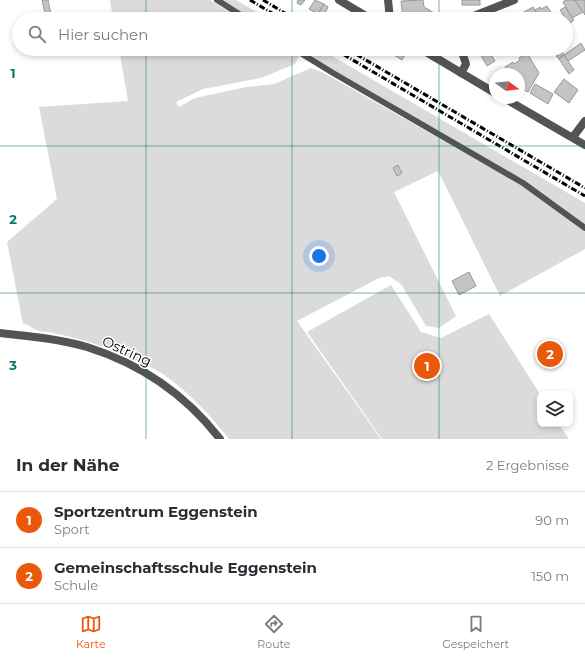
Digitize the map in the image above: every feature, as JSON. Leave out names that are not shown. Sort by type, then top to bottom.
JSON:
[{"type":"street","points":[[338,0],[359,12]]},
{"type":"street","points":[[388,0],[389,12]]},
{"type":"street","points":[[484,12],[514,0]]},
{"type":"street","points":[[433,56],[489,89]]},
{"type":"street","points":[[461,73],[466,64],[463,56]]},
{"type":"street","points":[[515,104],[585,145]]},
{"type":"street","points":[[573,137],[585,121]]},
{"type":"street","name":"Ostring","points":[[0,333],[37,337],[87,347],[121,360],[149,375],[178,395],[211,427],[220,439]]},
{"type":"lane","points":[[217,0],[236,12]]},
{"type":"lane","points":[[305,56],[523,183],[585,228]]},
{"type":"shaded area","points":[[110,0],[210,0],[229,12],[112,12]]},
{"type":"shaded area","points":[[222,0],[236,0],[257,12],[242,12]]},
{"type":"shaded area","points":[[120,56],[299,56],[295,64],[261,78],[203,89],[176,102],[179,107],[195,98],[246,87],[274,84],[311,68],[322,72],[518,183],[585,232],[585,249],[500,296],[438,171],[394,192],[456,316],[439,328],[426,326],[401,284],[389,276],[379,278],[297,321],[381,439],[229,439],[196,402],[158,371],[105,347],[63,335],[36,330],[23,324],[7,242],[57,199],[39,107],[128,101]]},
{"type":"shaded area","points":[[311,56],[332,56],[585,203],[585,224],[527,182]]},
{"type":"shaded area","points":[[391,285],[421,332],[441,338],[489,314],[538,391],[537,427],[561,427],[569,439],[382,439],[307,332]]},
{"type":"building","points":[[42,0],[48,0],[51,12],[45,12]]},
{"type":"building","points":[[298,0],[305,0],[301,5],[297,3]]},
{"type":"building","points":[[315,0],[324,4],[319,12],[314,12],[309,9]]},
{"type":"building","points":[[423,0],[424,7],[432,12],[402,12],[401,1]]},
{"type":"building","points":[[462,0],[480,0],[480,5],[462,5]]},
{"type":"building","points":[[566,0],[575,0],[583,12],[573,17],[573,12],[569,12],[563,2]]},
{"type":"building","points":[[575,0],[585,0],[585,15]]},
{"type":"building","points":[[324,4],[328,7],[326,12],[319,12]]},
{"type":"building","points":[[547,6],[551,12],[536,12],[535,10],[540,7],[541,9]]},
{"type":"building","points":[[533,7],[536,12],[524,12]]},
{"type":"building","points":[[565,7],[568,12],[561,12],[560,10]]},
{"type":"building","points":[[581,43],[585,50],[568,61],[565,56],[573,56],[573,49]]},
{"type":"building","points":[[395,56],[404,56],[402,60]]},
{"type":"building","points":[[481,56],[492,56],[495,61],[487,66]]},
{"type":"building","points":[[522,56],[529,56],[539,73],[528,92],[525,91],[525,68],[505,67],[520,60],[519,58]]},
{"type":"building","points":[[556,56],[563,56],[559,59]]},
{"type":"building","points":[[565,56],[574,70],[569,74],[559,59]]},
{"type":"building","points":[[564,79],[578,90],[569,103],[554,92]]},
{"type":"building","points":[[535,84],[553,94],[548,104],[530,93]]},
{"type":"building","points":[[398,165],[402,173],[397,176],[393,168]]},
{"type":"building","points":[[469,272],[476,286],[459,295],[452,281]]},
{"type":"railway","points":[[250,0],[270,12]]},
{"type":"railway","points":[[263,0],[283,12]]},
{"type":"railway","points":[[346,56],[585,196]]},
{"type":"railway","points":[[359,56],[585,188]]},
{"type":"place","name":"Gemeinschaftsschule Eggenstein","points":[[550,354]]},
{"type":"place","name":"Sportzentrum Eggenstein","points":[[427,366]]}]
